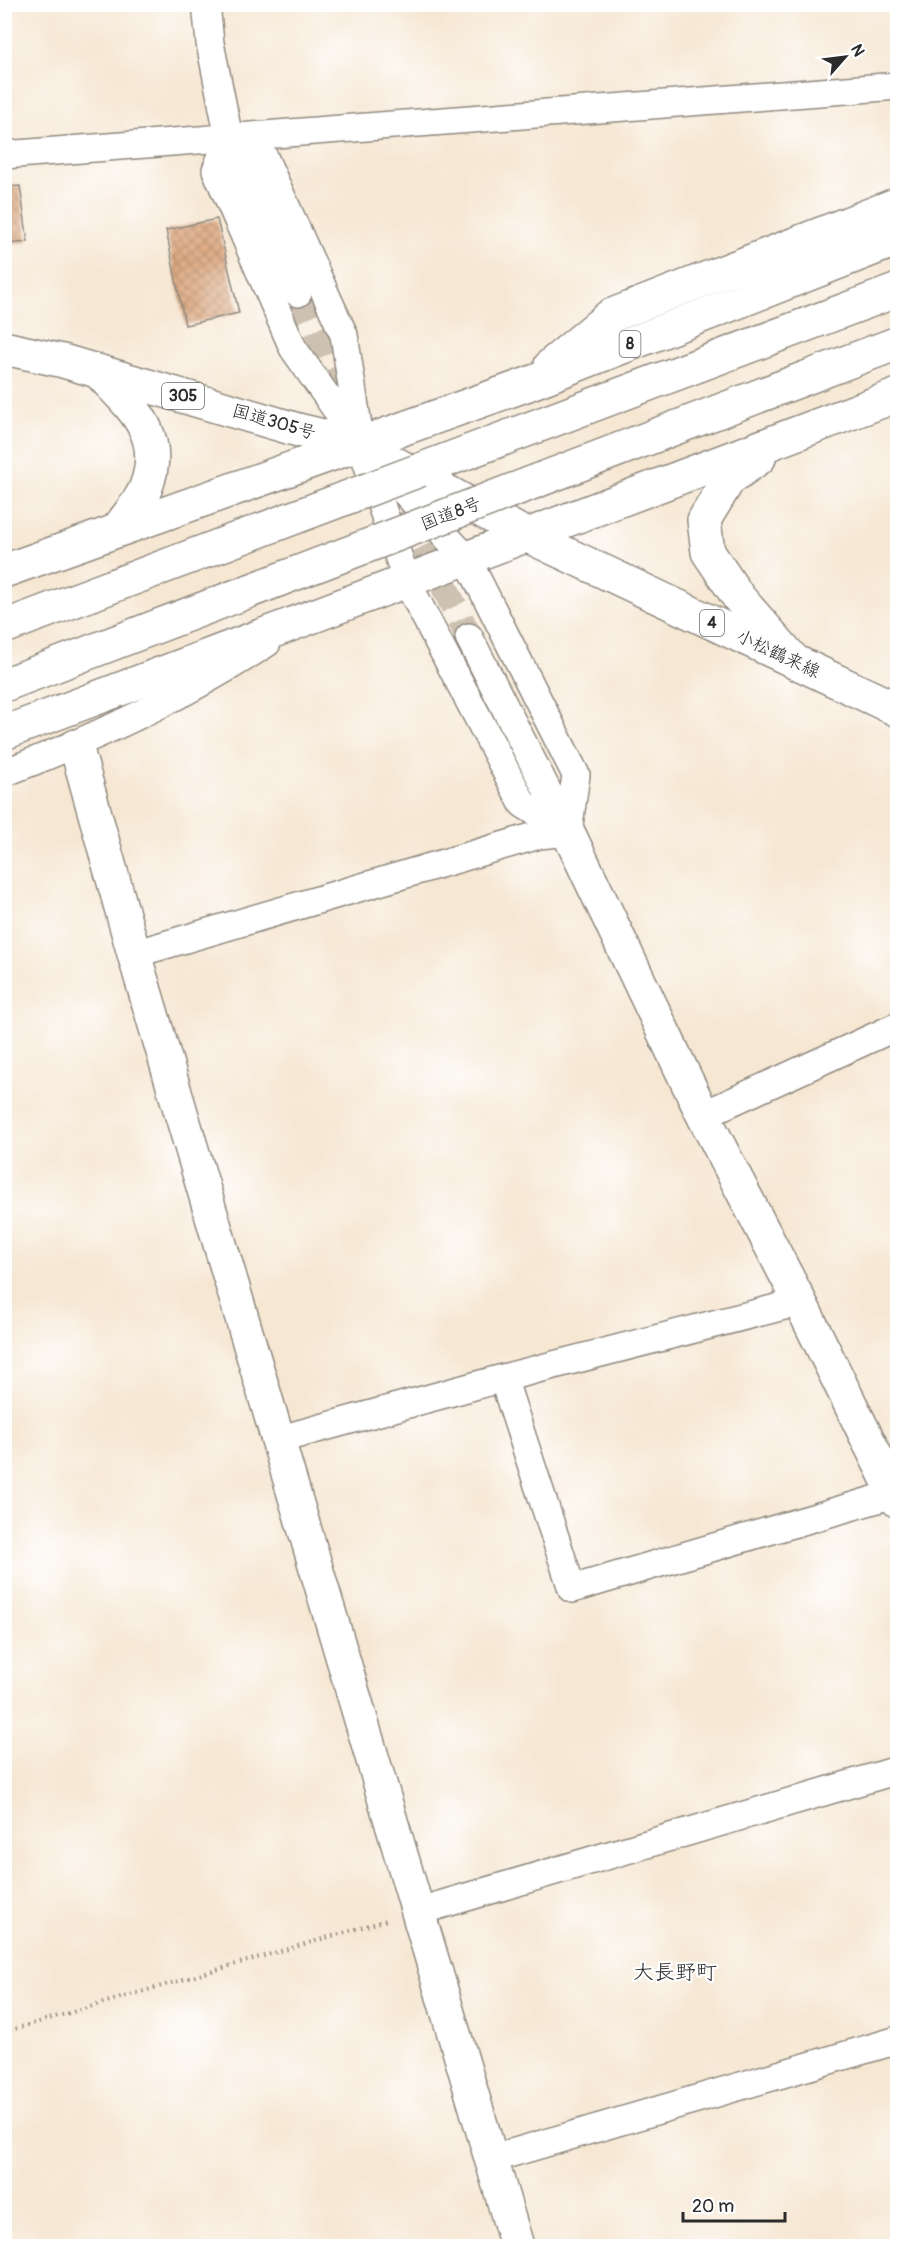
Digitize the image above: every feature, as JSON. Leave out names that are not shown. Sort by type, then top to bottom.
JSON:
[{"type":"main road","points":[[528,384],[610,316],[897,204]]},
{"type":"main road","name":"8","points":[[4,572],[118,529],[361,445],[528,384],[897,239]]},
{"type":"main road","points":[[4,627],[897,290]]},
{"type":"main road","name":"国道8号","points":[[4,685],[897,343]]},
{"type":"main road","name":"国道305号","points":[[4,348],[98,371],[298,430],[361,445],[528,536]]},
{"type":"main road","points":[[98,371],[142,418],[153,455],[146,488],[118,529]]},
{"type":"main road","points":[[4,733],[897,395]]},
{"type":"main road","points":[[829,422],[897,421]]},
{"type":"main road","points":[[790,436],[729,479],[704,520],[708,552],[739,598],[796,663]]},
{"type":"main road","name":"小松鶴来線","points":[[528,536],[897,710]]},
{"type":"main road","points":[[76,746],[134,954],[517,2247]]},
{"type":"main road","points":[[568,832],[703,1115],[800,1302],[896,1497]]},
{"type":"street","points":[[206,4],[210,43],[229,138],[298,293]]},
{"type":"street","points":[[4,155],[897,86]]},
{"type":"street","points":[[229,138],[263,155],[344,335],[361,445],[407,582],[523,804],[568,832]]},
{"type":"street","points":[[229,138],[216,170],[293,348],[361,445],[467,559],[576,775],[568,832]]},
{"type":"street","points":[[4,773],[76,746],[232,666],[296,624]]},
{"type":"street","points":[[470,637],[568,832]]},
{"type":"street","points":[[134,954],[539,835],[568,832]]},
{"type":"street","points":[[703,1115],[897,1026]]},
{"type":"street","points":[[277,1440],[503,1378],[800,1302]]},
{"type":"street","points":[[503,1378],[572,1589],[896,1497]]},
{"type":"street","points":[[416,1912],[897,1770]]},
{"type":"street","points":[[491,2159],[897,2040]]},
{"type":"path","points":[[4,2032],[416,1912]]},
{"type":"building","points":[[20,186],[28,242],[4,244],[4,187]]},
{"type":"building","points":[[217,219],[239,313],[185,325],[166,230]]},
{"type":"tunnel","points":[[298,293],[351,399]]},
{"type":"tunnel","points":[[406,509],[469,637]]},
{"type":"district","name":"大長野町","points":[[675,1972]]}]
